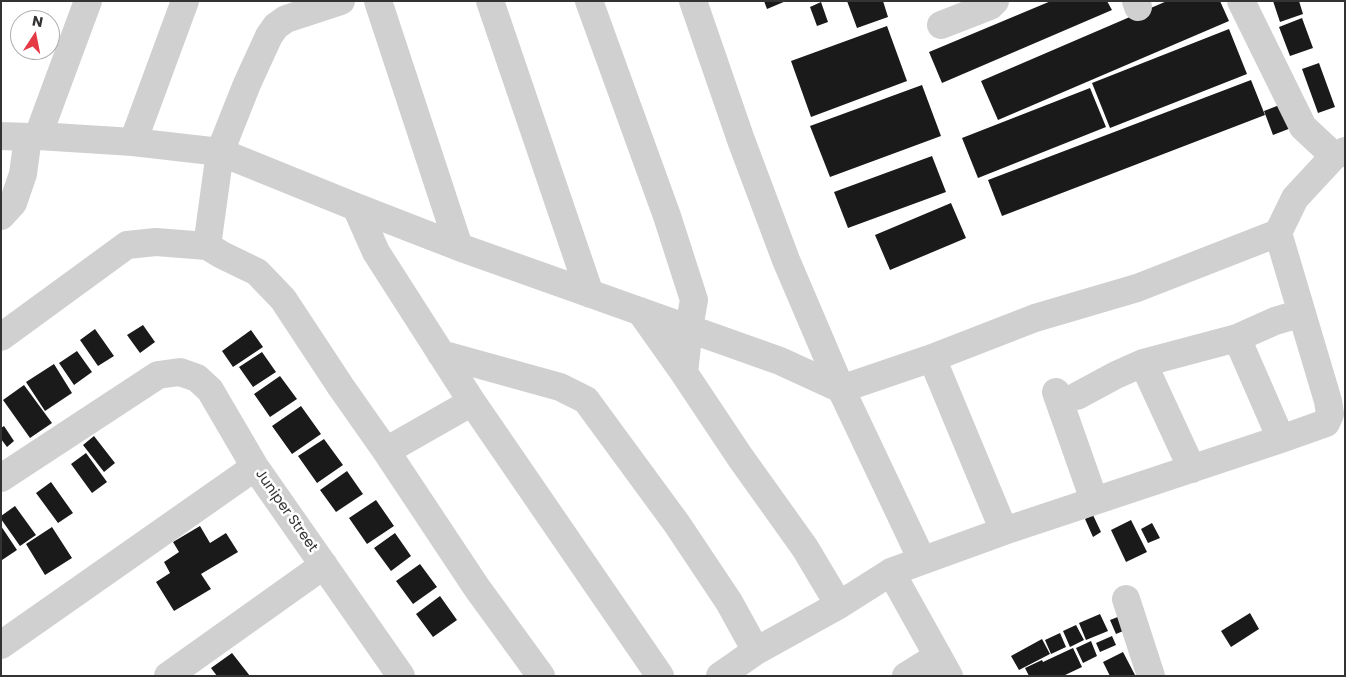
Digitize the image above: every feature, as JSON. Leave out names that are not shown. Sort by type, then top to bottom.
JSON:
[{"type":"street","points":[[1,216],[13,203],[23,174],[22,136],[88,1]]},
{"type":"street","points":[[133,142],[185,1]]},
{"type":"street","points":[[206,246],[220,152],[247,84],[283,10],[341,1]]},
{"type":"street","points":[[378,1],[459,247]]},
{"type":"street","points":[[490,1],[590,294]]},
{"type":"street","points":[[589,1],[667,216],[694,300],[684,373]]},
{"type":"street","points":[[693,1],[741,140],[786,260],[841,389],[922,560]]},
{"type":"street","points":[[941,25],[990,6],[995,1]]},
{"type":"street","points":[[22,136],[133,142],[220,152],[459,247],[780,361],[841,389],[932,358],[1035,318],[1137,288],[1278,232],[1295,198],[1340,154],[1303,127],[1241,1]]},
{"type":"street","points":[[356,207],[376,252],[472,402],[660,676]]},
{"type":"street","points":[[720,676],[756,651],[839,605],[891,572],[1004,530],[1326,423],[1330,414],[1328,402],[1278,232]]},
{"type":"street","points":[[1,337],[127,246],[156,242],[206,246],[257,272],[282,299],[477,588],[541,676]]},
{"type":"street","points":[[640,311],[805,548],[839,605]]},
{"type":"street","points":[[1094,500],[1066,394],[1116,376],[1143,363],[1237,338],[1302,313]]},
{"type":"street","points":[[1237,338],[1281,439]]},
{"type":"street","points":[[441,354],[560,387],[586,400],[677,524],[729,602],[756,651]]},
{"type":"street","points":[[932,358],[1004,530]]},
{"type":"street","points":[[1143,363],[1192,468]]},
{"type":"street","name":"Juniper Street","points":[[1,478],[158,375],[180,372],[197,378],[210,390],[255,467],[324,565],[390,672]]},
{"type":"street","points":[[386,451],[472,402]]},
{"type":"street","points":[[1,646],[255,467]]},
{"type":"street","points":[[168,676],[324,565]]},
{"type":"street","points":[[891,572],[943,666],[906,676]]},
{"type":"street","points":[[1126,599],[1151,676]]},
{"type":"building","points":[[764,1],[786,1],[767,9]]},
{"type":"building","points":[[847,1],[883,1],[888,17],[857,28]]},
{"type":"building","points":[[1051,1],[1107,1],[1112,10],[942,83],[929,52]]},
{"type":"building","points":[[1167,1],[1220,1],[1229,21],[998,120],[981,81]]},
{"type":"building","points":[[1273,1],[1299,1],[1303,14],[1280,22]]},
{"type":"building","points":[[821,2],[828,22],[817,26],[810,7]]},
{"type":"building","points":[[1302,18],[1313,48],[1290,56],[1279,27]]},
{"type":"building","points":[[887,26],[907,81],[811,117],[791,61]]},
{"type":"building","points":[[1229,29],[1247,74],[1110,128],[1092,83]]},
{"type":"building","points":[[1319,63],[1335,107],[1318,113],[1302,69]]},
{"type":"building","points":[[1251,80],[1265,115],[1002,216],[988,180]]},
{"type":"building","points":[[922,85],[941,136],[830,177],[810,126]]},
{"type":"building","points":[[1090,88],[1106,127],[978,178],[962,138]]},
{"type":"building","points":[[1282,104],[1291,128],[1273,135],[1264,111]]},
{"type":"building","points":[[932,156],[946,192],[848,228],[834,192]]},
{"type":"building","points":[[951,203],[966,238],[890,270],[875,235]]},
{"type":"building","points":[[143,325],[155,342],[140,353],[127,335]]},
{"type":"building","points":[[95,329],[114,356],[98,366],[80,340]]},
{"type":"building","points":[[251,330],[263,347],[233,367],[222,351]]},
{"type":"building","points":[[77,351],[92,372],[74,385],[59,363]]},
{"type":"building","points":[[262,352],[276,372],[253,387],[239,367]]},
{"type":"building","points":[[54,364],[72,393],[45,411],[26,382]]},
{"type":"building","points":[[280,376],[297,399],[270,417],[254,394]]},
{"type":"building","points":[[24,385],[52,423],[30,438],[3,400]]},
{"type":"building","points":[[301,406],[321,434],[292,454],[272,426]]},
{"type":"building","points":[[4,426],[14,441],[7,447],[1,439],[1,428]]},
{"type":"building","points":[[94,436],[115,463],[104,472],[83,445]]},
{"type":"building","points":[[324,439],[343,465],[317,483],[298,456]]},
{"type":"building","points":[[86,453],[107,482],[92,493],[71,464]]},
{"type":"building","points":[[347,471],[363,494],[336,512],[320,490]]},
{"type":"building","points":[[51,482],[73,513],[58,523],[36,493]]},
{"type":"building","points":[[376,500],[394,526],[367,544],[349,518]]},
{"type":"building","points":[[15,506],[36,535],[20,546],[1,519],[1,516]]},
{"type":"building","points":[[1093,515],[1101,532],[1093,537],[1085,519]]},
{"type":"building","points":[[1131,520],[1147,552],[1126,562],[1111,530]]},
{"type":"building","points":[[1152,523],[1160,538],[1148,543],[1141,529]]},
{"type":"building","points":[[1,526],[17,550],[2,560],[1,559]]},
{"type":"building","points":[[200,526],[210,543],[226,533],[238,552],[201,574],[211,589],[174,611],[156,582],[170,573],[164,562],[179,552],[173,542]]},
{"type":"building","points":[[52,527],[72,558],[45,575],[26,544]]},
{"type":"building","points":[[395,533],[411,556],[391,571],[374,548]]},
{"type":"building","points":[[420,564],[437,587],[413,604],[396,581]]},
{"type":"building","points":[[440,596],[457,620],[433,637],[416,614]]},
{"type":"building","points":[[1128,613],[1133,627],[1116,634],[1110,620]]},
{"type":"building","points":[[1250,613],[1259,629],[1231,647],[1221,631]]},
{"type":"building","points":[[1100,614],[1108,631],[1086,640],[1079,623]]},
{"type":"building","points":[[1076,625],[1084,640],[1070,647],[1063,631]]},
{"type":"building","points":[[1060,633],[1066,647],[1051,654],[1045,640]]},
{"type":"building","points":[[1112,636],[1116,645],[1100,652],[1096,643]]},
{"type":"building","points":[[1042,639],[1050,654],[1019,670],[1011,656]]},
{"type":"building","points":[[1091,641],[1097,656],[1083,663],[1076,648]]},
{"type":"building","points":[[1073,648],[1082,667],[1063,676],[1029,676],[1025,668]]},
{"type":"building","points":[[1123,652],[1135,675],[1110,676],[1103,662]]},
{"type":"building","points":[[232,653],[250,676],[217,676],[211,668]]}]
